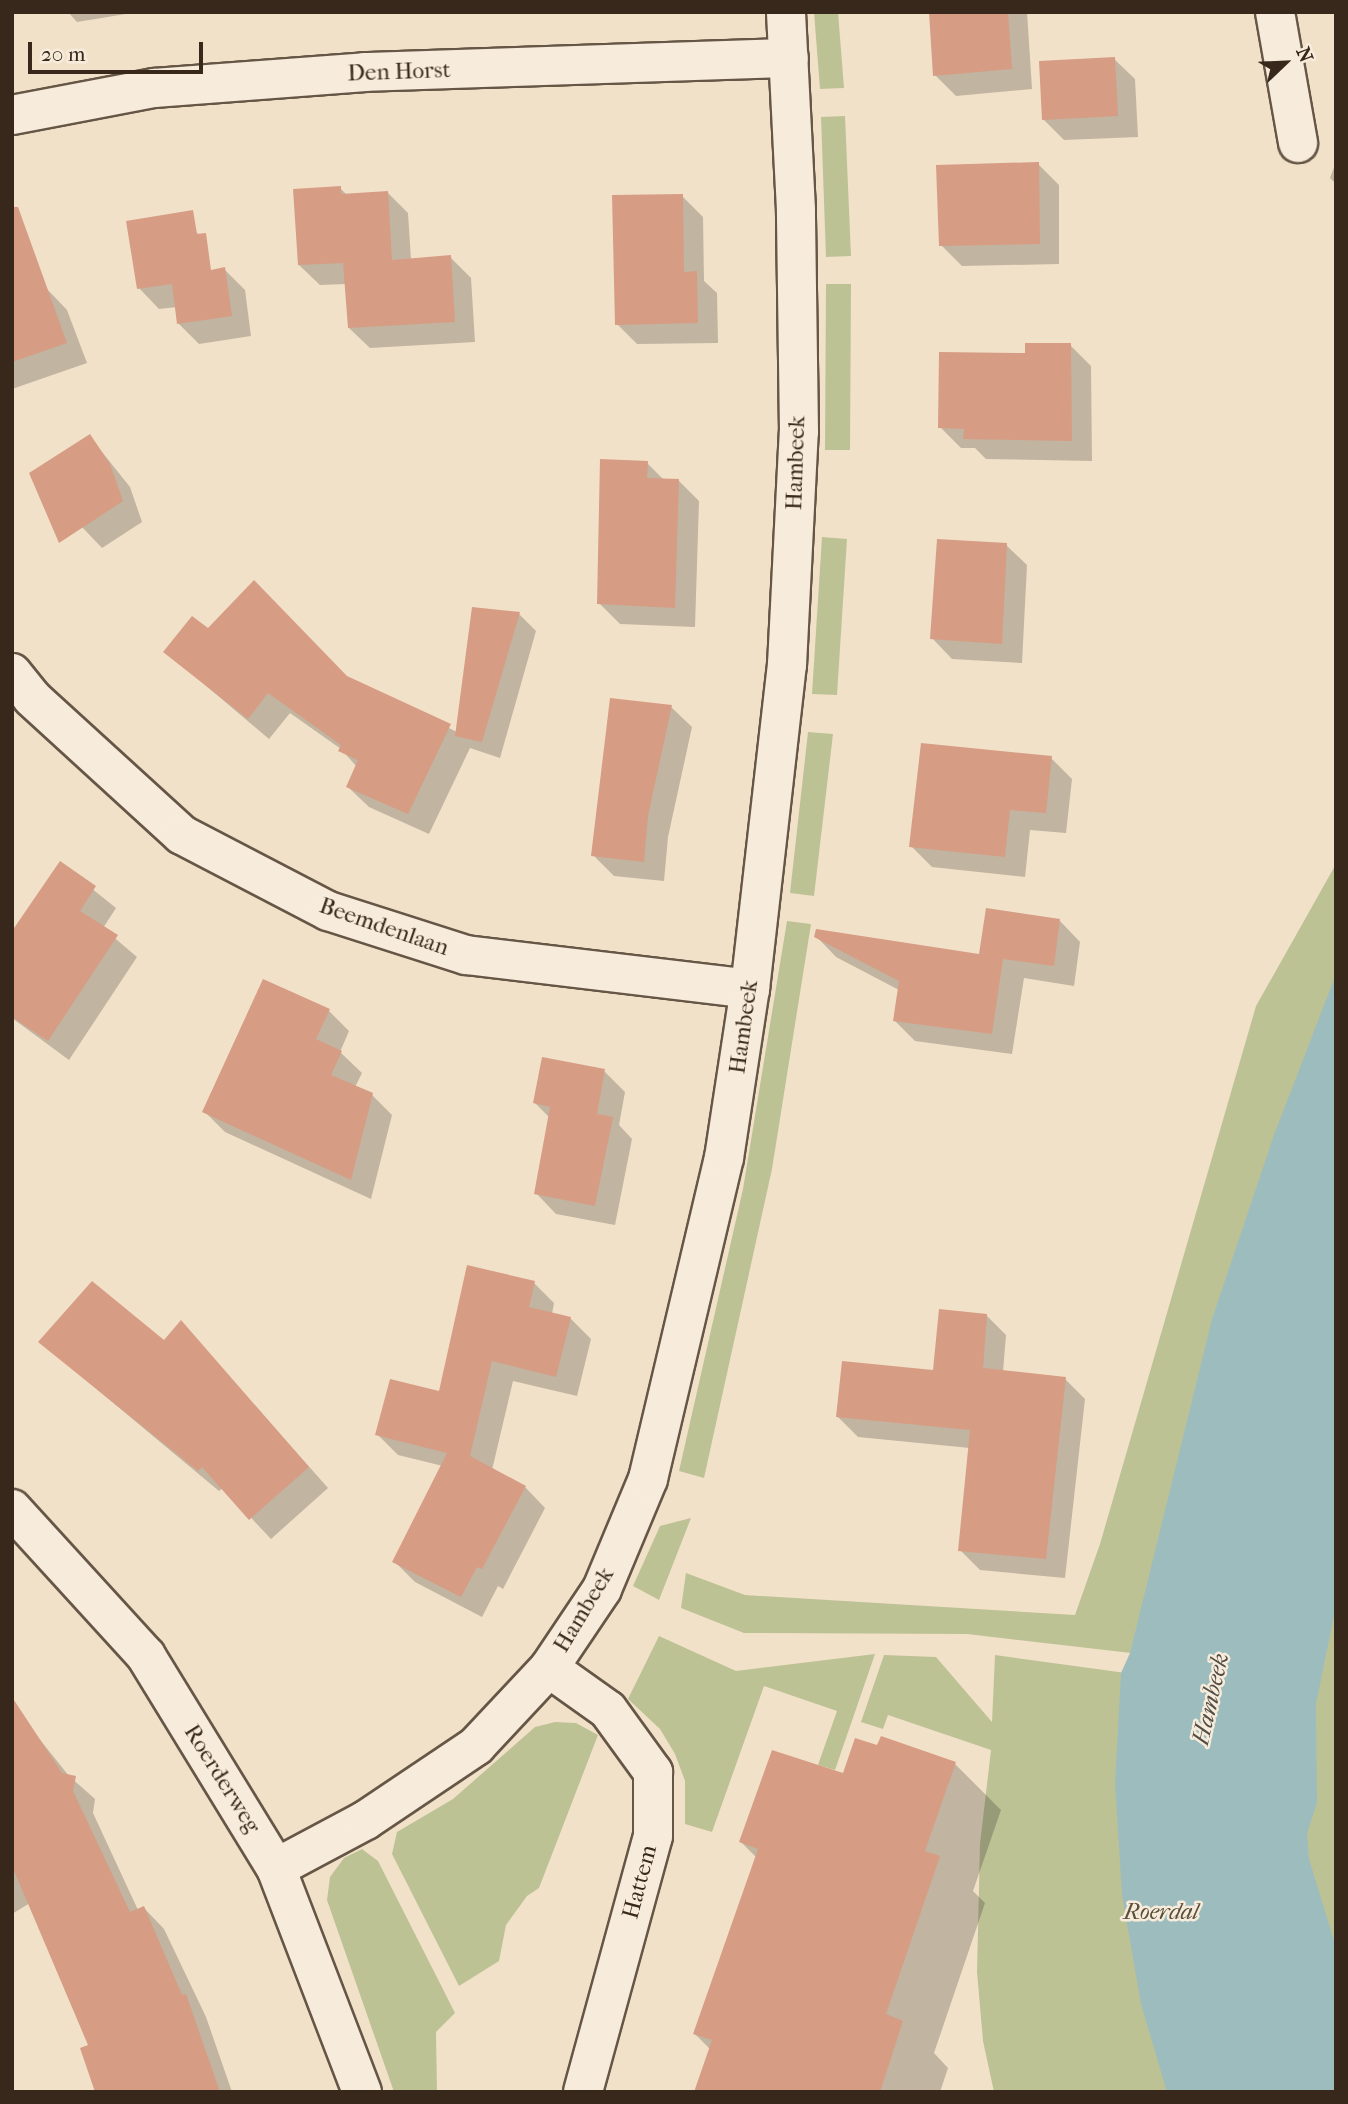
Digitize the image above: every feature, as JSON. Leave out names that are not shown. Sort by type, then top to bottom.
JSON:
[{"type":"street","name":"Hambeek","points":[[276,1868],[366,1821],[476,1746],[549,1668],[602,1589],[648,1479],[724,1158],[750,989],[787,665],[799,432],[786,12]]},
{"type":"street","points":[[1275,12],[1298,144]]},
{"type":"street","name":"Den Horst","points":[[12,115],[180,86],[365,72],[789,58]]},
{"type":"street","name":"Beemdenlaan","points":[[12,673],[32,698],[182,835],[328,911],[466,955],[750,989]]},
{"type":"street","name":"Roerderweg","points":[[12,1509],[146,1656],[276,1868],[362,2092]]},
{"type":"street","name":"Hattem","points":[[549,1668],[608,1710],[653,1772],[653,1836],[583,2092]]},
{"type":"green space","points":[[814,12],[838,12],[844,88],[820,89]]},
{"type":"green space","points":[[845,116],[851,256],[826,257],[821,117]]},
{"type":"green space","points":[[826,284],[851,284],[850,450],[825,450]]},
{"type":"green space","points":[[822,537],[847,539],[837,695],[812,694]]},
{"type":"green space","points":[[808,732],[833,734],[814,896],[790,893]]},
{"type":"green space","name":"Roerdal","points":[[1336,864],[1336,2092],[994,2092],[983,2041],[977,1972],[980,1844],[991,1750],[888,1715],[883,1729],[861,1722],[884,1655],[936,1657],[992,1722],[995,1655],[1126,1673],[1131,1653],[967,1634],[744,1633],[681,1608],[686,1573],[745,1595],[1075,1615],[1100,1544],[1256,1006]]},
{"type":"green space","points":[[787,921],[811,924],[772,1169],[704,1478],[679,1471],[743,1189]]},
{"type":"green space","points":[[691,1518],[659,1600],[633,1586],[660,1526]]},
{"type":"green space","points":[[659,1636],[736,1671],[875,1654],[835,1770],[818,1765],[837,1711],[764,1686],[712,1832],[685,1824],[685,1781],[675,1754],[660,1729],[628,1699]]},
{"type":"green space","points":[[555,1722],[576,1723],[598,1735],[539,1888],[527,1896],[506,1925],[499,1961],[459,1986],[392,1854],[397,1832],[453,1799],[535,1727]]},
{"type":"green space","points":[[362,1849],[378,1861],[455,2013],[436,2032],[437,2092],[394,2092],[327,1900],[330,1877],[344,1858]]},
{"type":"water","name":"Roerdal","points":[[1336,974],[1336,1606],[1316,1704],[1317,1803],[1307,1833],[1309,1859],[1336,1947],[1336,2092],[1167,2092],[1141,2004],[1122,1895],[1115,1784],[1121,1673],[1130,1653],[1212,1319],[1274,1135]]},
{"type":"building","points":[[929,12],[1008,12],[1012,69],[933,76]]},
{"type":"building","points":[[1115,57],[1118,116],[1042,120],[1039,61]]},
{"type":"building","points":[[1039,162],[1040,244],[939,246],[936,165]]},
{"type":"building","points":[[341,186],[341,194],[388,191],[392,260],[451,255],[455,322],[348,328],[343,263],[298,265],[293,189]]},
{"type":"building","points":[[683,194],[684,272],[697,271],[698,323],[615,325],[612,195]]},
{"type":"building","points":[[12,207],[18,207],[67,343],[12,362]]},
{"type":"building","points":[[193,210],[197,234],[206,233],[211,270],[225,267],[232,316],[177,324],[172,284],[137,289],[126,221]]},
{"type":"building","points":[[1025,343],[1071,343],[1072,441],[963,439],[964,429],[938,428],[939,352],[1025,353]]},
{"type":"building","points":[[90,434],[110,464],[123,501],[59,543],[29,473]]},
{"type":"building","points":[[600,459],[648,461],[647,478],[679,479],[675,608],[597,604]]},
{"type":"building","points":[[937,539],[1007,543],[1002,644],[930,639]]},
{"type":"building","points":[[254,580],[347,676],[451,724],[408,814],[346,787],[358,760],[338,751],[341,745],[268,693],[248,719],[163,652],[192,616],[208,628]]},
{"type":"building","points":[[472,607],[520,612],[482,742],[455,736]]},
{"type":"building","points":[[610,698],[672,705],[648,816],[644,862],[591,856]]},
{"type":"building","points":[[921,743],[1052,756],[1046,813],[1010,810],[1005,857],[909,847]]},
{"type":"building","points":[[60,861],[96,886],[80,911],[118,935],[48,1041],[12,1017],[12,931]]},
{"type":"building","points":[[986,908],[1060,919],[1054,966],[1003,959],[992,1034],[893,1021],[899,981],[814,937],[816,929],[979,954]]},
{"type":"building","points":[[263,979],[330,1009],[316,1039],[342,1051],[331,1075],[373,1093],[351,1180],[202,1112]]},
{"type":"building","points":[[542,1057],[605,1069],[597,1114],[613,1117],[595,1206],[534,1194],[550,1107],[533,1103]]},
{"type":"building","points":[[467,1265],[535,1281],[529,1307],[571,1317],[556,1377],[492,1361],[470,1456],[526,1486],[482,1569],[477,1567],[461,1597],[392,1562],[447,1453],[375,1435],[390,1379],[439,1391]]},
{"type":"building","points":[[92,1281],[164,1340],[181,1320],[309,1467],[249,1520],[202,1467],[198,1471],[38,1342]]},
{"type":"building","points":[[939,1309],[987,1314],[983,1368],[1066,1377],[1046,1559],[958,1551],[970,1430],[836,1417],[842,1361],[933,1370]]},
{"type":"building","points":[[12,1697],[62,1773],[76,1776],[73,1791],[130,1912],[144,1906],[182,1995],[186,1994],[220,2092],[95,2092],[80,2048],[88,2045],[12,1866]]},
{"type":"building","points":[[881,1736],[956,1762],[925,1851],[940,1856],[886,2014],[903,2021],[880,2092],[694,2092],[712,2040],[693,2034],[758,1849],[739,1842],[772,1750],[843,1773],[855,1738],[877,1745]]}]
